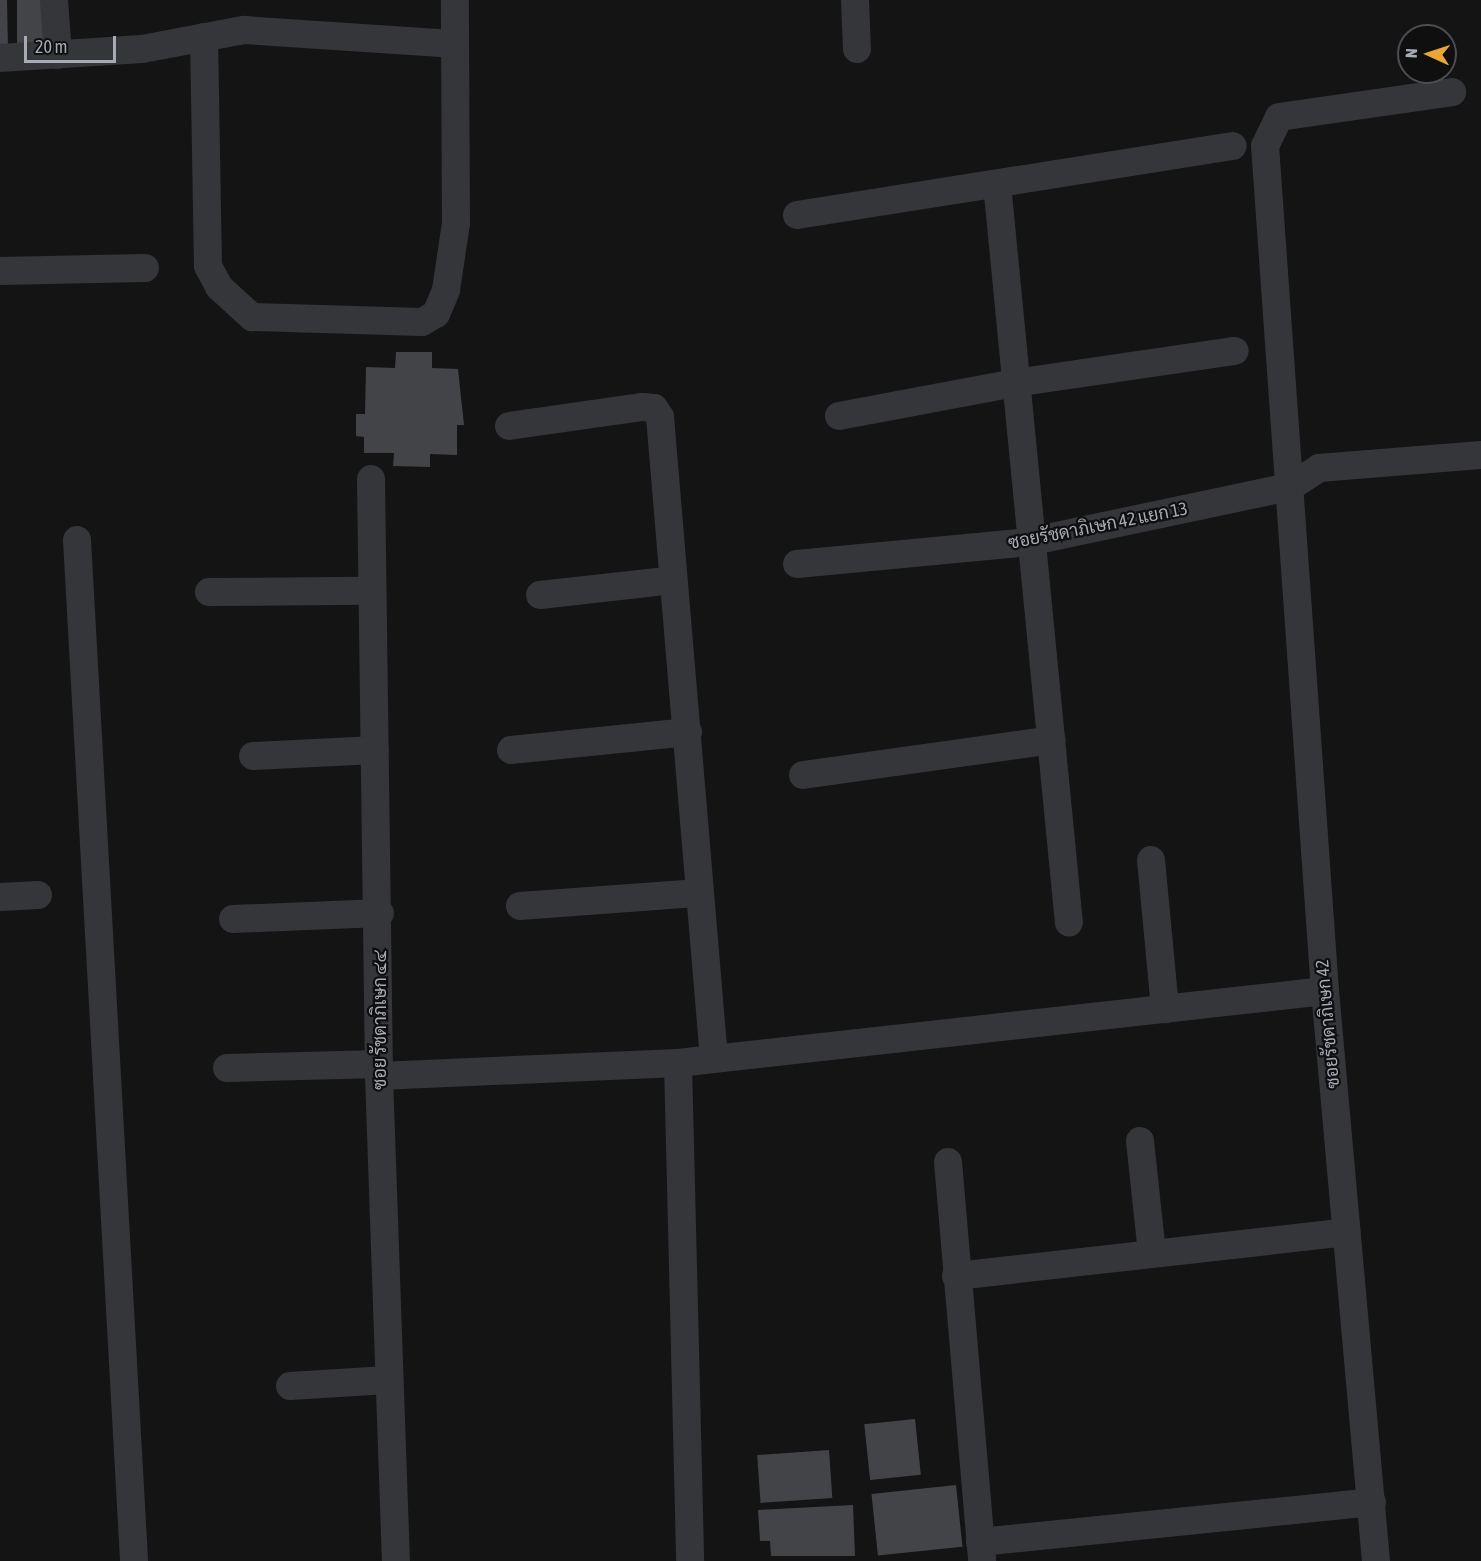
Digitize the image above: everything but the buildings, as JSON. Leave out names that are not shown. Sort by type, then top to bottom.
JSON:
[{"type":"street","points":[[54,0],[58,55]]},
{"type":"street","points":[[204,37],[208,266],[219,287],[252,317],[422,322],[436,314],[446,290],[456,223],[453,44],[455,0]]},
{"type":"street","points":[[855,0],[857,49]]},
{"type":"street","points":[[0,58],[142,49],[244,30],[453,44]]},
{"type":"street","name":"ซอยรัชดาภิเษก 42","points":[[1376,1561],[1325,991],[1267,136],[1279,117],[1452,92]]},
{"type":"street","points":[[797,215],[1233,146]]},
{"type":"street","points":[[997,183],[1028,542],[1053,740],[1069,923]]},
{"type":"street","points":[[0,271],[145,268]]},
{"type":"street","points":[[838,416],[1015,382],[1235,351]]},
{"type":"street","points":[[509,426],[654,408],[660,417],[688,732],[696,893],[714,1059]]},
{"type":"street","points":[[1290,487],[1319,468],[1481,455]]},
{"type":"street","name":"ซอย รัชดาภิเษก ๔๔","points":[[371,479],[380,913],[379,1070],[387,1380],[396,1561]]},
{"type":"street","name":"ซอยรัชดาภิเษก 42 แยก 13","points":[[797,564],[1028,542],[1290,487]]},
{"type":"street","points":[[77,540],[134,1561]]},
{"type":"street","points":[[540,595],[673,580]]},
{"type":"street","points":[[208,592],[372,591]]},
{"type":"street","points":[[511,750],[688,732]]},
{"type":"street","points":[[803,776],[1053,740]]},
{"type":"street","points":[[253,756],[375,750]]},
{"type":"street","points":[[1150,860],[1166,1009]]},
{"type":"street","points":[[520,906],[696,893]]},
{"type":"street","points":[[0,897],[38,895]]},
{"type":"street","points":[[233,919],[380,913]]},
{"type":"street","points":[[227,1068],[379,1070],[678,1063],[1325,991]]},
{"type":"street","points":[[678,1063],[690,1561]]},
{"type":"street","points":[[1140,1141],[1152,1254]]},
{"type":"street","points":[[948,1162],[981,1552],[1372,1502]]},
{"type":"street","points":[[956,1276],[1347,1232]]},
{"type":"street","points":[[291,1386],[387,1380]]}]
